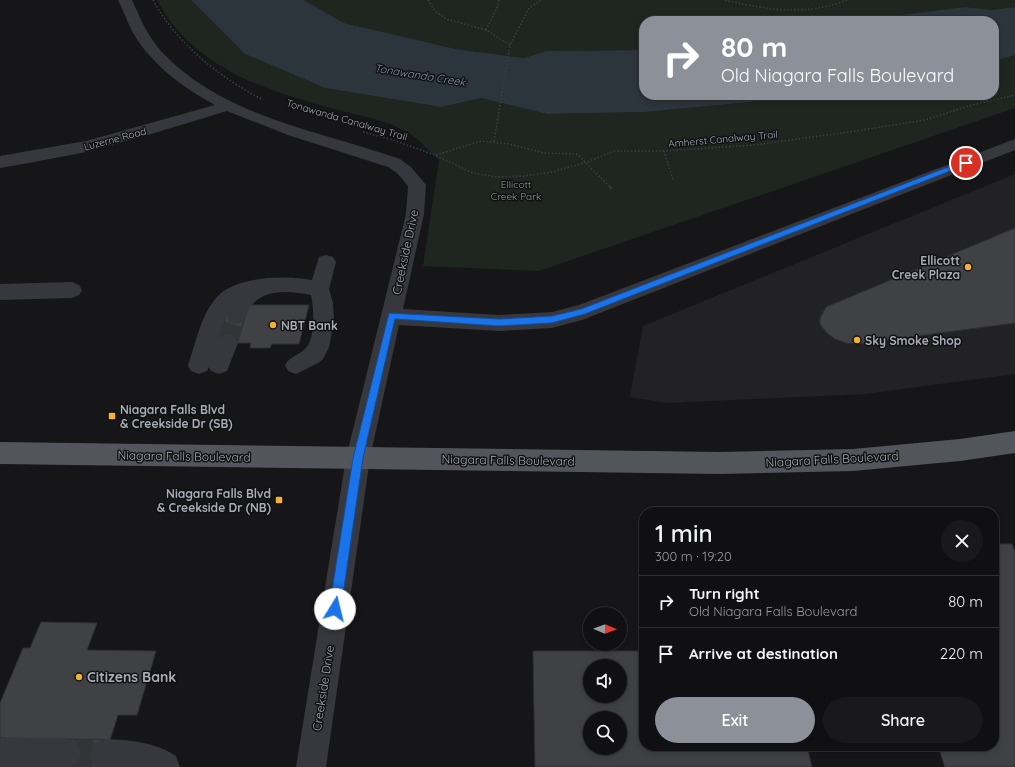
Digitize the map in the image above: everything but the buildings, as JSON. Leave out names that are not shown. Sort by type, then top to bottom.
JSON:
[{"type":"main road","name":"Niagara Falls Boulevard","points":[[0,453],[652,463],[796,462],[853,460],[912,455],[1015,442]]},
{"type":"street","name":"Creekside Drive","points":[[125,0],[140,32],[164,62],[193,85],[227,106],[263,122],[368,153],[400,166],[416,185],[415,214],[358,458],[311,767]]},
{"type":"street","name":"Luzerne Road","points":[[0,162],[65,152],[106,142],[227,106]]},
{"type":"street","points":[[392,316],[499,323],[552,320],[589,309],[1015,144]]},
{"type":"street","points":[[296,365],[314,354],[320,344],[324,314],[323,296],[319,289],[326,262]]},
{"type":"street","points":[[199,365],[217,313],[224,301],[234,294],[247,289],[262,286],[304,286],[319,289]]},
{"type":"street","points":[[236,316],[245,299],[252,292],[262,286]]},
{"type":"street","points":[[0,292],[72,290]]},
{"type":"street","points":[[220,365],[227,343]]},
{"type":"street","points":[[0,752],[66,753]]},
{"type":"street","points":[[105,754],[135,755],[160,763],[165,767]]},
{"type":"path","points":[[153,0],[158,10],[176,35],[204,62],[251,94],[264,100]]},
{"type":"path","points":[[428,0],[435,11],[446,19],[486,30],[510,45]]},
{"type":"path","points":[[486,30],[497,8],[499,0]]},
{"type":"path","points":[[494,141],[510,45],[529,8],[541,0]]},
{"type":"path","points":[[725,0],[743,5],[776,10],[822,8],[847,0]]},
{"type":"path","name":"Amherst Canalway Trail","points":[[999,99],[1015,95]]},
{"type":"path","name":"Amherst Canalway Trail","points":[[435,156],[473,173],[496,177],[524,176],[552,172],[587,162],[614,151],[664,151],[754,145],[925,120],[972,105],[994,100]]},
{"type":"path","name":"Tonawanda Canalway Trail","points":[[362,132],[393,140],[435,156]]},
{"type":"path","points":[[435,156],[480,140],[494,141],[544,153],[577,154],[587,162],[612,189]]},
{"type":"path","points":[[664,151],[673,180]]},
{"type":"shaded area","points":[[1015,174],[1015,374],[865,394],[666,403],[630,397],[643,326]]},
{"type":"green space","name":"Ellicott Creek Park","points":[[157,0],[191,0],[245,54],[325,88],[441,107],[481,98],[547,114],[645,112],[771,100],[999,100],[999,60],[1015,55],[1015,108],[539,271],[423,266],[439,160],[423,144],[412,135],[395,126],[311,103],[259,85],[235,74],[212,60],[191,44],[172,24]]},
{"type":"green space","points":[[304,0],[1015,0],[1015,7],[992,10],[965,7],[899,16],[639,16],[639,50],[546,51],[524,58],[456,49],[344,23]]},
{"type":"water","name":"Tonawanda Creek","points":[[191,0],[304,0],[344,23],[456,49],[524,58],[546,51],[639,50],[639,100],[771,100],[645,112],[547,114],[481,98],[441,107],[325,88],[245,54]]},
{"type":"water","points":[[965,7],[992,10],[1015,7],[1015,55],[999,60],[999,16],[899,16]]},
{"type":"tunnel","points":[[227,343],[236,316]]},
{"type":"tunnel","points":[[66,753],[105,754]]},
{"type":"place","name":"Ellicott Creek Plaza","points":[[968,267]]},
{"type":"place","name":"NBT Bank","points":[[273,325]]},
{"type":"place","name":"Sky Smoke Shop","points":[[857,340]]},
{"type":"place","name":"Niagara Falls Blvd & Creekside Dr (SB)","points":[[112,416]]},
{"type":"place","name":"Niagara Falls Blvd & Creekside Dr (NB)","points":[[279,500]]},
{"type":"place","name":"Citizens Bank","points":[[79,677]]},
{"type":"route","points":[[335,609],[358,458],[392,316],[499,323],[552,320],[582,312],[966,163]]}]
